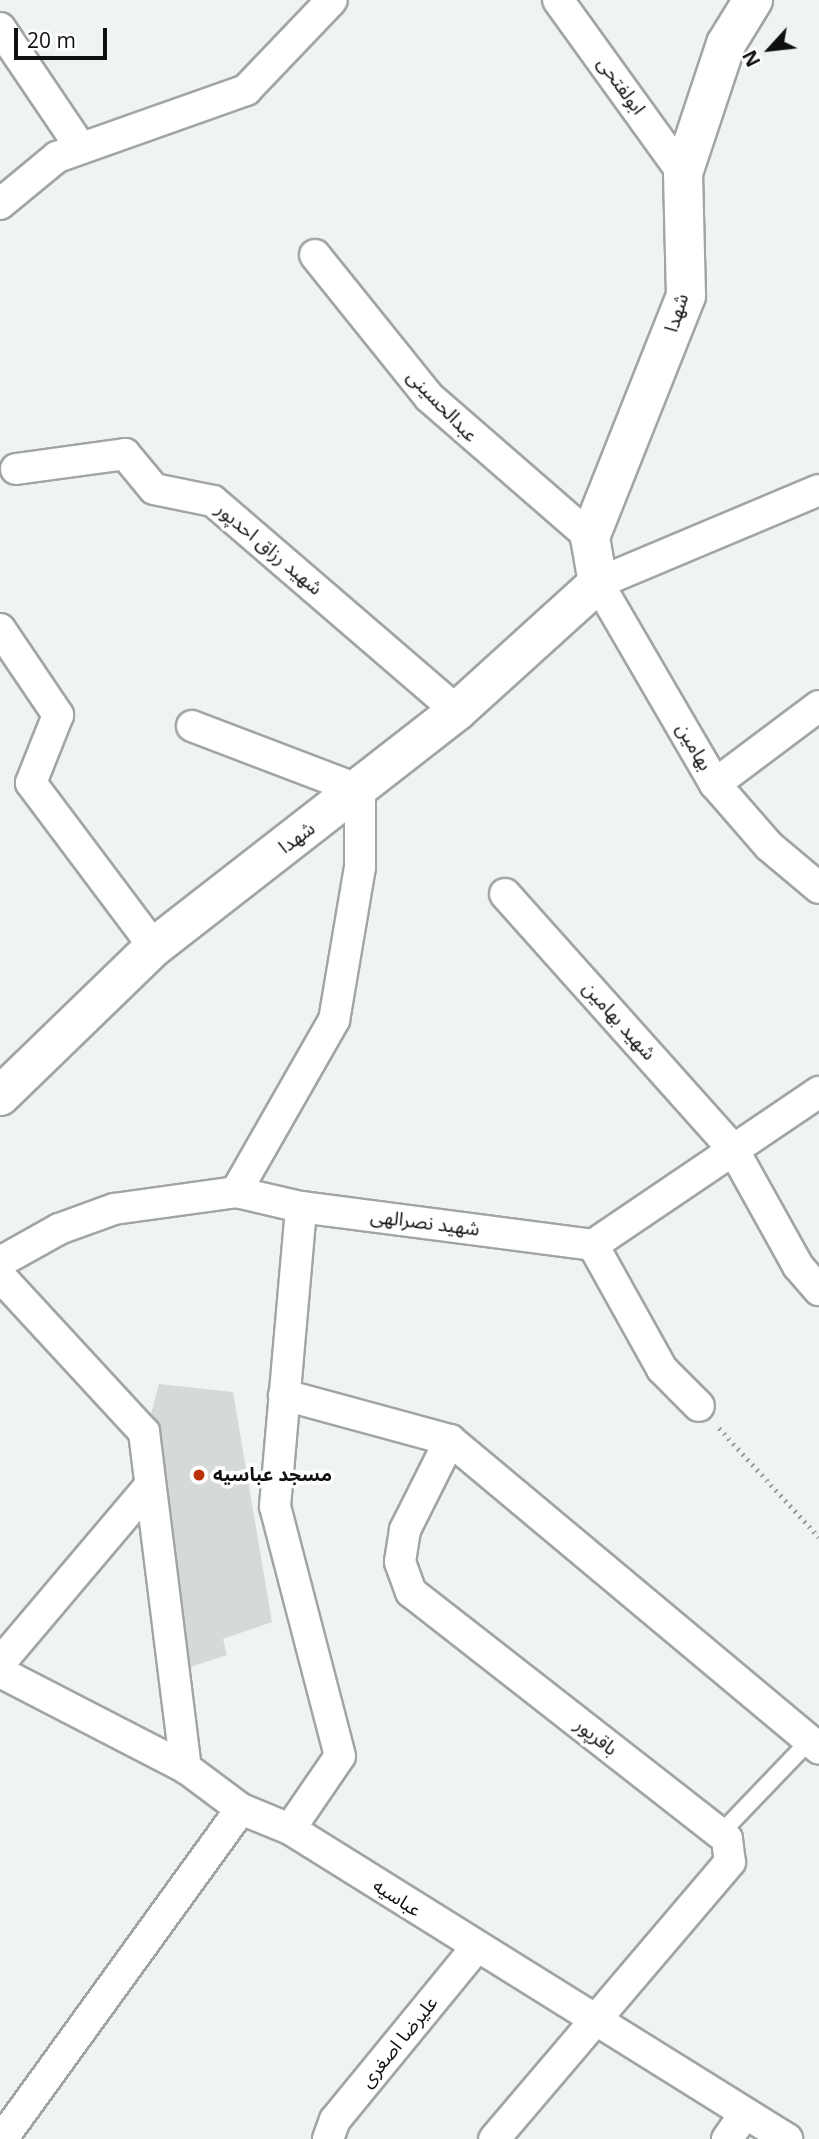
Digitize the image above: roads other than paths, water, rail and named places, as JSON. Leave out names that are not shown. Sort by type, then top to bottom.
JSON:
[{"type":"street","points":[[0,204],[57,157],[246,90],[332,0]]},
{"type":"street","name":"ابولفتحی","points":[[558,0],[683,173]]},
{"type":"street","name":"شهدا","points":[[590,537],[686,296],[683,173],[726,44],[753,0]]},
{"type":"street","points":[[0,28],[81,148]]},
{"type":"street","name":"عبدالحسینی","points":[[315,255],[429,397],[590,537]]},
{"type":"street","name":"شهید رزاق احدپور","points":[[16,469],[125,454],[154,489],[213,501],[457,711]]},
{"type":"street","name":"شهدا","points":[[4,1084],[155,947],[360,790],[457,711],[598,583],[818,492]]},
{"type":"street","points":[[590,537],[598,583]]},
{"type":"street","name":"بهامین","points":[[598,583],[715,784],[769,846],[819,888]]},
{"type":"street","points":[[0,629],[58,715],[31,783],[155,947]]},
{"type":"street","points":[[715,784],[819,706]]},
{"type":"street","points":[[192,726],[360,790],[360,867],[334,1020],[236,1192]]},
{"type":"street","name":"شهید بهامین","points":[[505,894],[733,1149],[798,1266],[819,1290]]},
{"type":"street","points":[[699,1406],[662,1369],[593,1245],[819,1092]]},
{"type":"street","name":"شهید نصرالهی","points":[[0,1262],[59,1229],[114,1209],[236,1192],[301,1207],[593,1245]]},
{"type":"street","points":[[290,1829],[340,1756],[275,1506],[301,1207]]},
{"type":"street","points":[[0,1276],[144,1432],[147,1489],[186,1768]]},
{"type":"street","points":[[284,1395],[450,1440],[816,1739]]},
{"type":"street","name":"باقرپور","points":[[450,1440],[405,1531],[400,1562],[411,1592],[720,1834]]},
{"type":"street","points":[[0,1663],[147,1489]]},
{"type":"street","name":"عباسیه","points":[[0,1672],[186,1768],[241,1809],[290,1829],[593,2020],[735,2128],[787,2139]]},
{"type":"street","points":[[2,2139],[241,1809]]},
{"type":"street","points":[[494,2139],[593,2020],[720,1881],[730,1862],[720,1834]]},
{"type":"street","name":"علیرضا اصغری","points":[[328,2139],[335,2120],[476,1948]]},
{"type":"lane","points":[[720,1834],[816,1739]]},
{"type":"place","name":"مسجد عباسیه","points":[[199,1475]]}]
